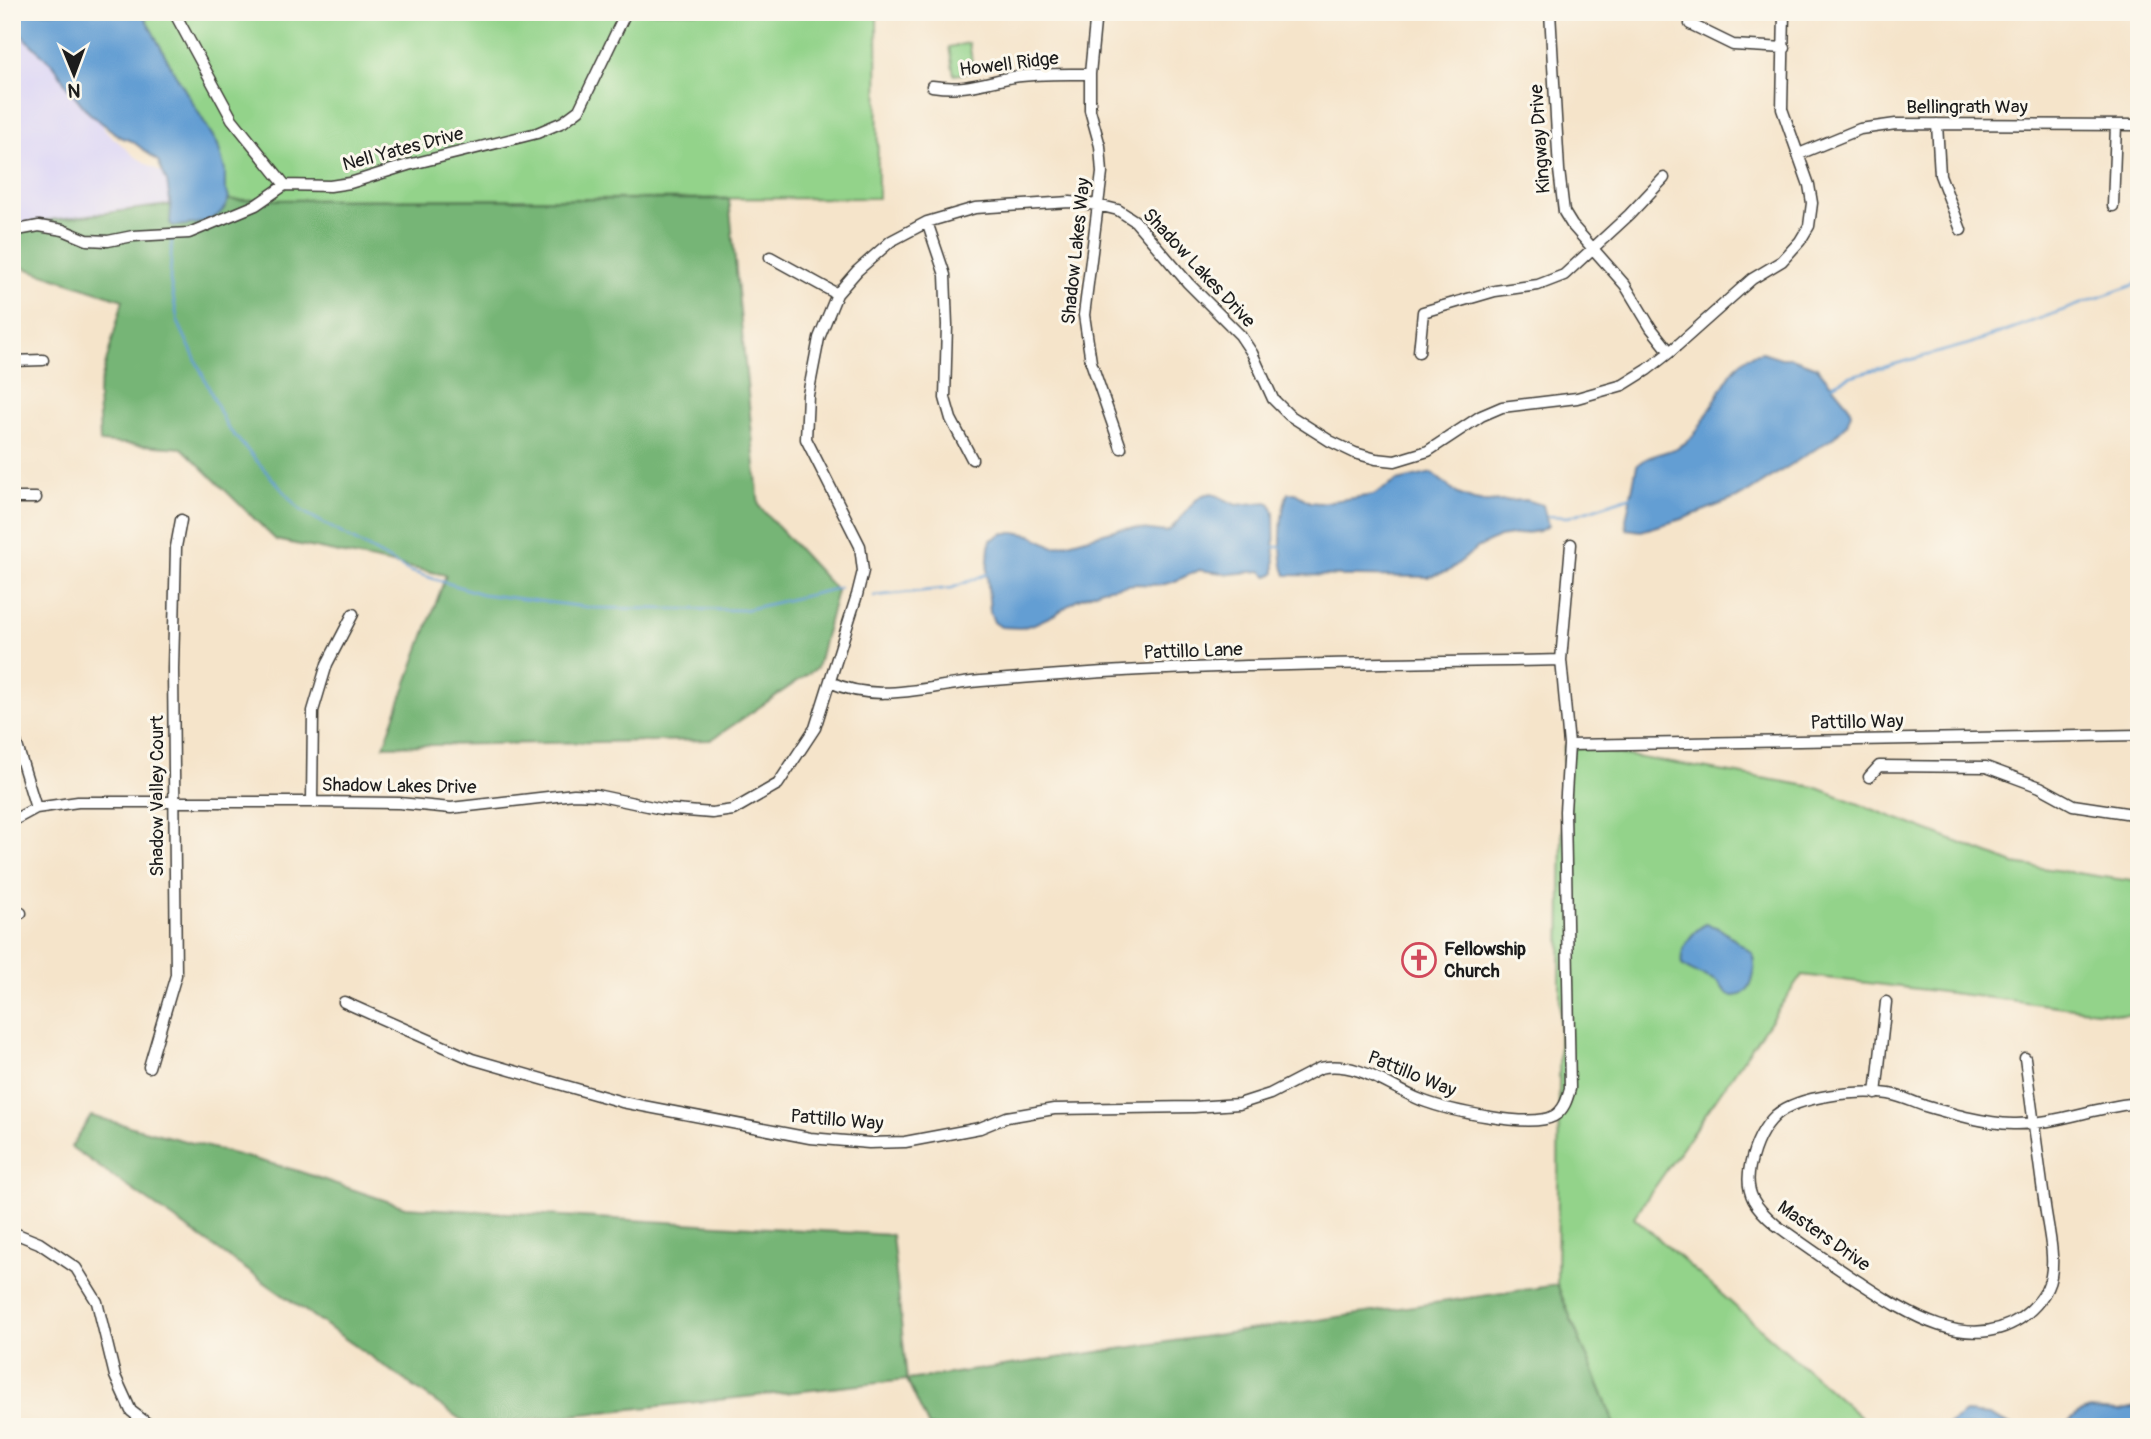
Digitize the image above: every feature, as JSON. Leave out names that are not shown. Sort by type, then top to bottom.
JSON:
[{"type":"street","points":[[12,232],[39,226],[63,230],[87,240],[108,241],[133,236],[189,233],[256,205],[285,185],[232,118],[174,12]]},
{"type":"street","name":"Nell Yates Drive","points":[[285,185],[330,186],[350,183],[408,165],[537,134],[563,122],[579,110],[626,12]]},
{"type":"street","name":"Shadow Lakes Way","points":[[1096,12],[1090,74],[1090,110],[1100,146],[1102,173],[1084,315],[1091,362],[1121,448]]},
{"type":"street","name":"Kingway Drive","points":[[1550,12],[1562,201],[1567,218],[1632,294],[1651,328],[1670,352]]},
{"type":"street","name":"Shadow Lakes Drive","points":[[12,821],[36,808],[78,803],[399,803],[451,808],[574,794],[596,795],[662,809],[712,813],[733,810],[778,783],[815,728],[863,571],[860,546],[806,439],[808,395],[819,338],[837,294],[856,271],[891,241],[927,222],[975,208],[1070,202],[1118,210],[1135,221],[1215,313],[1228,322],[1252,353],[1273,399],[1289,415],[1356,453],[1395,461],[1428,451],[1481,416],[1502,407],[1577,398],[1623,385],[1670,352],[1752,279],[1782,261],[1800,241],[1809,226],[1812,202],[1799,154],[1786,126],[1782,109],[1784,12]]},
{"type":"street","points":[[1690,24],[1733,45],[1785,48]]},
{"type":"street","name":"Howell Ridge","points":[[932,86],[956,89],[1016,77],[1090,74]]},
{"type":"street","name":"Bellingrath Way","points":[[1799,154],[1860,129],[1896,124],[2139,125]]},
{"type":"street","points":[[1937,124],[1940,175],[1961,230]]},
{"type":"street","points":[[2113,206],[2116,125]]},
{"type":"street","points":[[1419,352],[1423,312],[1495,291],[1546,283],[1564,275],[1594,249],[1664,178]]},
{"type":"street","points":[[927,222],[945,275],[945,398],[951,419],[972,459]]},
{"type":"street","points":[[770,257],[837,294]]},
{"type":"street","points":[[12,361],[43,360]]},
{"type":"street","points":[[12,498],[36,498]]},
{"type":"street","name":"Shadow Valley Court","points":[[149,1068],[176,975],[174,646],[176,547],[181,520]]},
{"type":"street","points":[[1569,745],[1561,660],[1571,544]]},
{"type":"street","points":[[312,802],[313,711],[327,664],[353,614]]},
{"type":"street","name":"Pattillo Lane","points":[[830,682],[845,689],[873,694],[908,692],[978,681],[1167,669],[1561,660]]},
{"type":"street","points":[[12,729],[36,808]]},
{"type":"street","name":"Pattillo Way","points":[[344,1002],[472,1059],[609,1098],[822,1139],[869,1143],[905,1142],[981,1128],[1007,1117],[1054,1109],[1230,1106],[1249,1103],[1320,1068],[1332,1065],[1388,1082],[1421,1100],[1450,1109],[1511,1120],[1541,1120],[1560,1111],[1570,1089],[1565,811],[1569,745],[2139,735]]},
{"type":"street","points":[[1869,777],[1879,766],[1986,767],[2040,787],[2073,805],[2139,815]]},
{"type":"street","points":[[1876,1094],[1886,1002]]},
{"type":"street","name":"Masters Drive","points":[[2025,1058],[2034,1122],[2052,1274],[2046,1290],[2030,1311],[2006,1328],[1959,1330],[1933,1324],[1905,1311],[1776,1225],[1757,1209],[1749,1188],[1749,1169],[1754,1149],[1777,1114],[1797,1103],[1846,1093],[1890,1094],[1979,1120],[2013,1124],[2034,1122],[2139,1103]]},
{"type":"street","points":[[12,1232],[39,1242],[76,1268],[97,1302],[115,1376],[131,1411],[152,1427]]},
{"type":"shaded area","points":[[12,28],[88,96],[105,130],[134,156],[207,200],[12,225]]},
{"type":"green space","points":[[71,12],[877,12],[878,198],[207,200]]},
{"type":"green space","points":[[969,43],[974,72],[954,75],[949,47]]},
{"type":"green space","points":[[729,199],[759,506],[837,591],[817,668],[711,740],[384,746],[446,575],[276,540],[182,448],[100,442],[98,392],[123,300],[12,264],[12,225],[207,200]]},
{"type":"green space","points":[[1564,745],[1815,787],[2014,864],[2139,882],[2139,1016],[1802,975],[1634,1217],[1872,1427],[1616,1427],[1557,1285]]},
{"type":"green space","points":[[91,1116],[295,1170],[405,1207],[892,1235],[907,1380],[470,1426],[71,1147]]},
{"type":"green space","points":[[1557,1285],[1616,1427],[929,1427],[907,1380]]},
{"type":"water","points":[[12,12],[142,12],[218,145],[229,197],[221,212],[207,221],[173,226],[170,223],[167,182],[158,161],[132,141],[120,137],[88,112],[56,68],[12,26]]},
{"type":"water","points":[[1762,352],[1781,358],[1792,358],[1817,367],[1849,406],[1851,413],[1847,424],[1833,438],[1742,496],[1641,531],[1627,529],[1626,520],[1637,465],[1643,460],[1678,447],[1691,438],[1730,374],[1750,356]]},
{"type":"water","points":[[1432,473],[1458,494],[1474,500],[1525,500],[1543,505],[1548,526],[1539,531],[1499,537],[1477,548],[1449,571],[1428,577],[1286,575],[1281,534],[1288,493],[1295,493],[1310,502],[1319,503],[1373,495],[1397,481]]},
{"type":"water","points":[[1212,493],[1236,505],[1267,502],[1271,504],[1274,513],[1275,573],[1268,576],[1261,571],[1230,574],[1199,570],[1161,585],[1135,584],[1102,589],[1076,600],[1056,614],[1021,628],[1001,627],[994,622],[990,612],[987,574],[991,540],[1004,533],[1020,533],[1031,535],[1054,547],[1118,529],[1166,532],[1196,500]]},
{"type":"water","points":[[1706,924],[1719,928],[1752,953],[1754,973],[1745,992],[1729,995],[1716,981],[1682,965],[1688,941]]},
{"type":"water","points":[[2139,1406],[2139,1427],[2051,1427],[2066,1424],[2079,1413],[2090,1409],[2119,1411]]},
{"type":"water","points":[[1965,1413],[1989,1415],[2014,1427],[1944,1427]]},
{"type":"waterway","points":[[172,236],[170,280],[178,322],[227,427],[300,510],[409,571],[482,594],[594,608],[744,610],[839,588]]},
{"type":"waterway","points":[[1832,385],[1851,376],[1969,344],[2139,283]]},
{"type":"waterway","points":[[1547,516],[1568,517],[1632,496]]},
{"type":"waterway","points":[[1274,547],[1282,547]]},
{"type":"waterway","points":[[874,596],[952,588],[987,574]]},
{"type":"place","name":"Fellowship Church","points":[[1419,960]]}]
